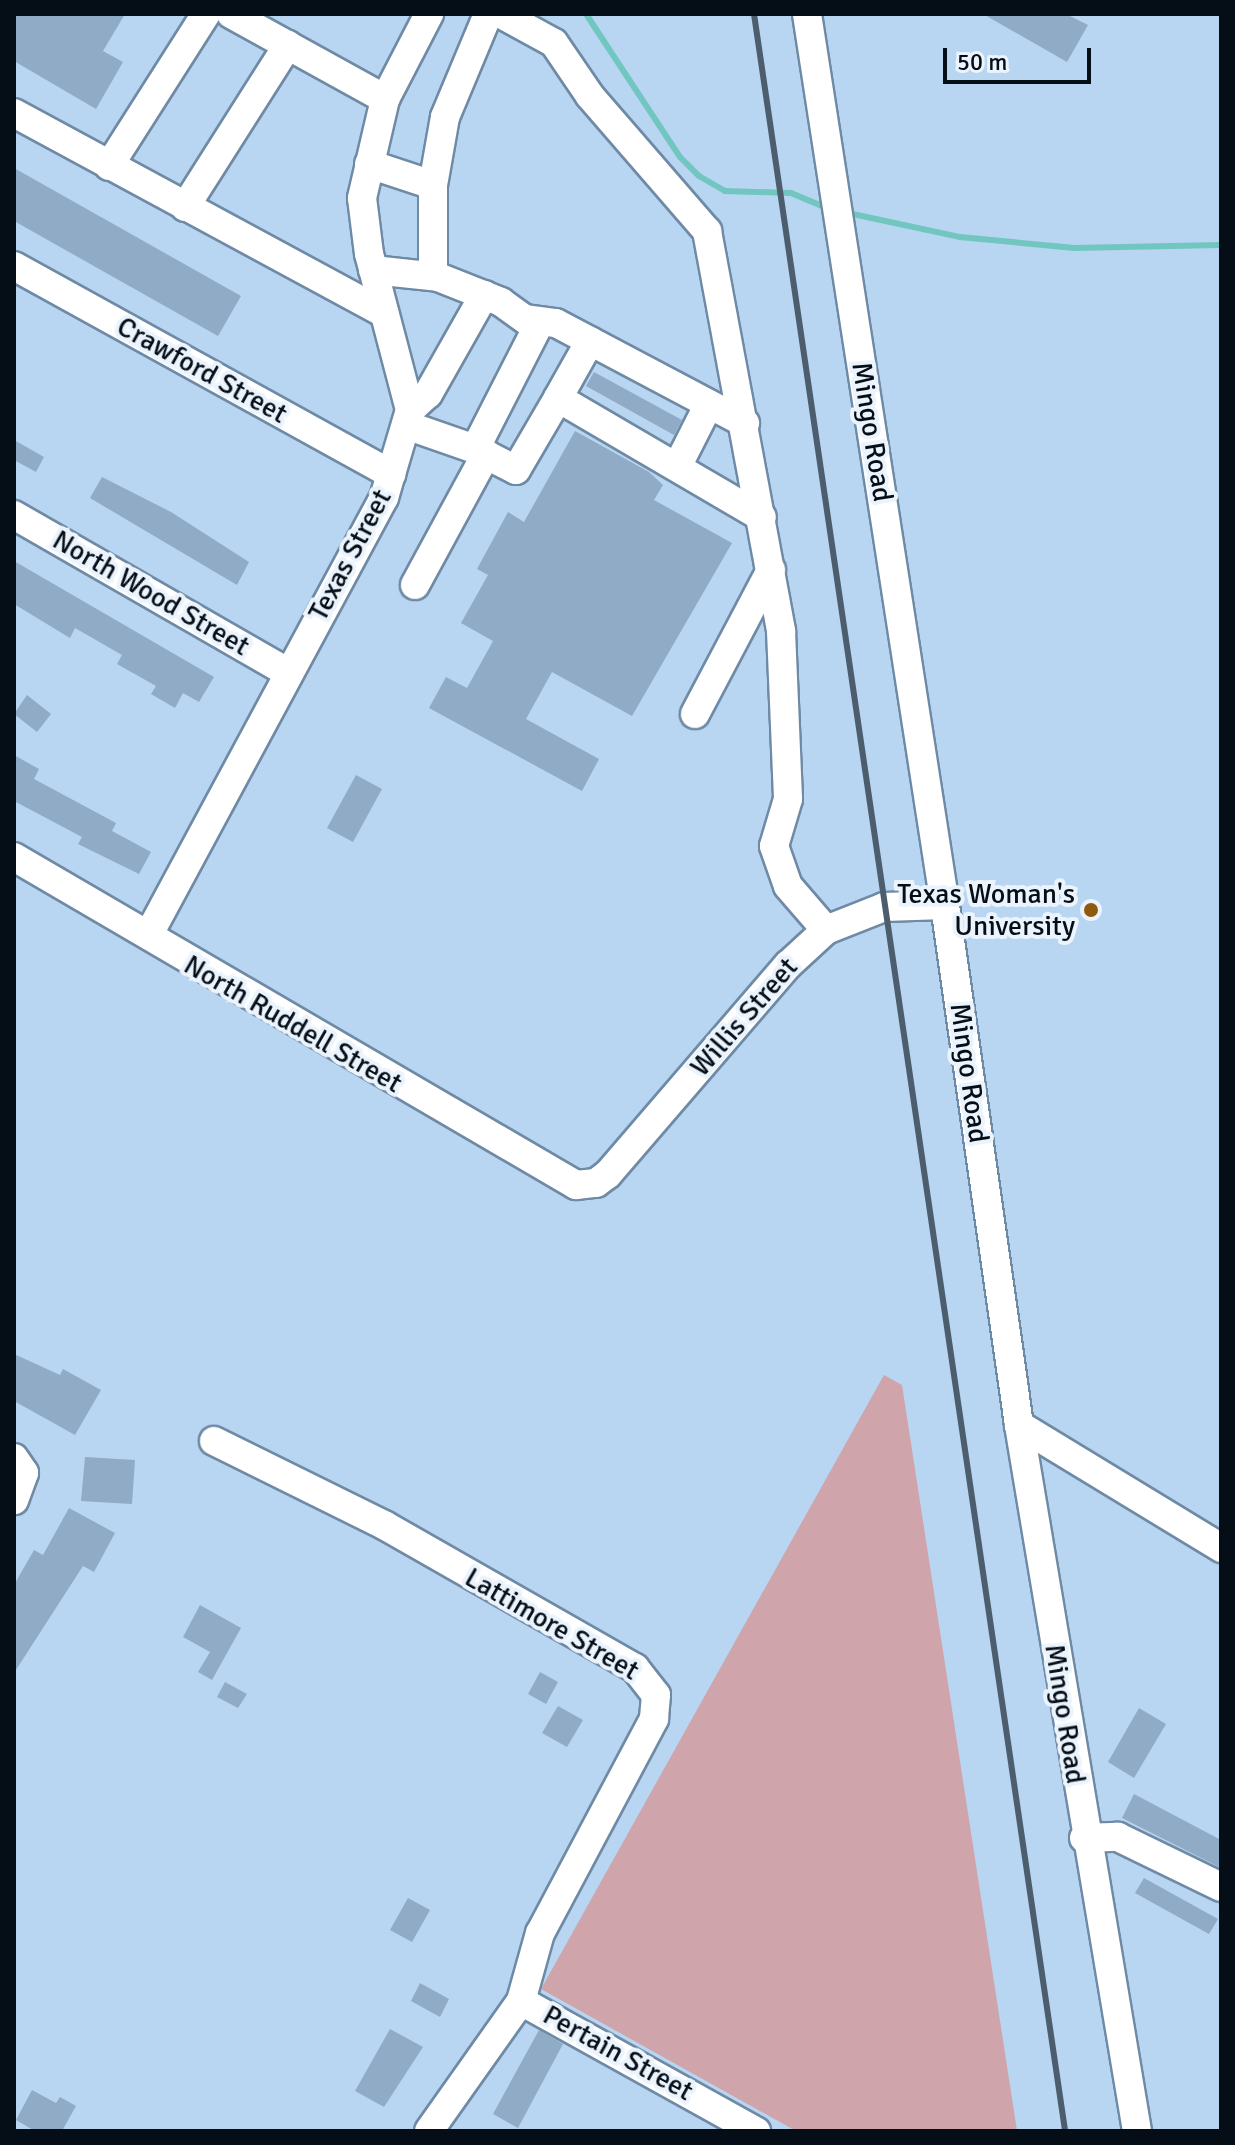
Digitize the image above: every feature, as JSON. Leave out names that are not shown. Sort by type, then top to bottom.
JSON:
[{"type":"street","points":[[109,166],[206,14]]},
{"type":"street","points":[[408,417],[373,270],[362,198],[385,99],[429,14]]},
{"type":"street","points":[[433,276],[433,185],[445,117],[488,14]]},
{"type":"street","points":[[501,14],[554,43],[590,96],[707,231],[745,423],[781,631],[789,762],[788,799],[774,846],[788,886],[826,930]]},
{"type":"street","name":"Mingo Road","points":[[807,14],[945,905],[1019,1425],[1084,1838],[1137,2131]]},
{"type":"street","points":[[239,16],[385,99]]},
{"type":"street","points":[[185,207],[288,45]]},
{"type":"street","points":[[14,113],[384,313]]},
{"type":"street","points":[[369,164],[433,185]]},
{"type":"street","name":"Crawford Street","points":[[14,266],[391,474]]},
{"type":"street","points":[[373,270],[433,276],[484,295],[537,328],[415,585]]},
{"type":"street","points":[[408,417],[428,394],[484,295]]},
{"type":"street","points":[[526,319],[556,323],[745,423]]},
{"type":"street","points":[[408,417],[516,470],[590,341]]},
{"type":"street","points":[[558,398],[678,465],[762,517]]},
{"type":"street","points":[[678,465],[709,404]]},
{"type":"street","name":"Texas Street","points":[[149,934],[287,672],[384,498],[408,417]]},
{"type":"street","name":"North Wood Street","points":[[14,515],[287,672]]},
{"type":"street","points":[[695,714],[771,570]]},
{"type":"street","name":"North Ruddell Street","points":[[14,857],[149,934],[408,1091],[576,1185]]},
{"type":"street","name":"Willis Street","points":[[576,1185],[596,1183],[608,1174],[788,965],[826,930],[884,907],[945,905]]},
{"type":"street","points":[[1019,1425],[1221,1548]]},
{"type":"street","name":"Lattimore Street","points":[[214,1441],[384,1525],[635,1668],[652,1684],[654,1719],[540,1933],[521,2001],[429,2131]]},
{"type":"street","points":[[14,1500],[24,1473],[15,1458]]},
{"type":"street","points":[[1084,1838],[1118,1837],[1221,1887]]},
{"type":"street","name":"Pertain Street","points":[[521,2001],[756,2131]]},
{"type":"shaded area","points":[[884,1375],[902,1385],[1017,2131],[796,2131],[541,1989]]},
{"type":"building","points":[[14,14],[125,14],[103,51],[123,62],[96,109],[14,61]]},
{"type":"building","points":[[983,14],[1066,14],[1088,25],[1067,62]]},
{"type":"building","points":[[14,168],[241,296],[218,336],[14,221]]},
{"type":"building","points":[[594,372],[682,420],[674,435],[586,386]]},
{"type":"building","points":[[575,431],[649,472],[663,485],[654,500],[732,543],[632,716],[552,672],[526,719],[599,759],[582,791],[429,708],[446,677],[467,688],[493,641],[461,623],[488,575],[477,569],[508,512],[524,522]]},
{"type":"building","points":[[14,440],[44,457],[36,472],[14,460]]},
{"type":"building","points":[[102,477],[171,512],[249,562],[237,585],[90,498]]},
{"type":"building","points":[[14,561],[214,677],[199,702],[183,693],[175,708],[151,694],[156,686],[117,664],[122,655],[75,628],[70,638],[14,604]]},
{"type":"building","points":[[27,695],[51,714],[37,732],[14,714]]},
{"type":"building","points":[[14,755],[39,769],[34,779],[116,823],[112,831],[151,852],[139,874],[78,844],[82,837],[14,801]]},
{"type":"building","points":[[356,775],[382,789],[353,842],[327,828]]},
{"type":"building","points":[[14,1354],[60,1375],[63,1369],[101,1390],[75,1435],[14,1401]]},
{"type":"building","points":[[85,1457],[135,1460],[132,1504],[81,1501]]},
{"type":"building","points":[[69,1508],[115,1533],[94,1572],[83,1566],[14,1673],[14,1585],[34,1550],[43,1555]]},
{"type":"building","points":[[200,1605],[241,1628],[212,1680],[198,1672],[210,1652],[183,1637]]},
{"type":"building","points":[[540,1672],[558,1682],[546,1704],[528,1694]]},
{"type":"building","points":[[225,1682],[247,1694],[238,1708],[217,1697]]},
{"type":"building","points":[[558,1706],[583,1720],[567,1747],[542,1733]]},
{"type":"building","points":[[1139,1708],[1166,1724],[1134,1778],[1108,1762]]},
{"type":"building","points":[[1134,1794],[1221,1840],[1221,1868],[1122,1818]]},
{"type":"building","points":[[1144,1878],[1218,1919],[1209,1934],[1135,1893]]},
{"type":"building","points":[[408,1898],[430,1910],[412,1942],[390,1930]]},
{"type":"building","points":[[420,1983],[449,1999],[440,2017],[411,2001]]},
{"type":"building","points":[[390,2029],[423,2047],[384,2107],[355,2091]]},
{"type":"building","points":[[539,2030],[563,2044],[518,2128],[493,2114]]},
{"type":"building","points":[[32,2090],[56,2103],[60,2097],[76,2106],[62,2131],[35,2131],[16,2120]]},
{"type":"waterway","points":[[586,14],[680,157],[699,176],[725,191],[791,193],[829,209]]},
{"type":"waterway","points":[[848,213],[960,237],[1074,248],[1221,245]]},
{"type":"railway","points":[[754,14],[1065,2131]]},
{"type":"place","name":"Texas Woman's University","points":[[1091,910]]}]
